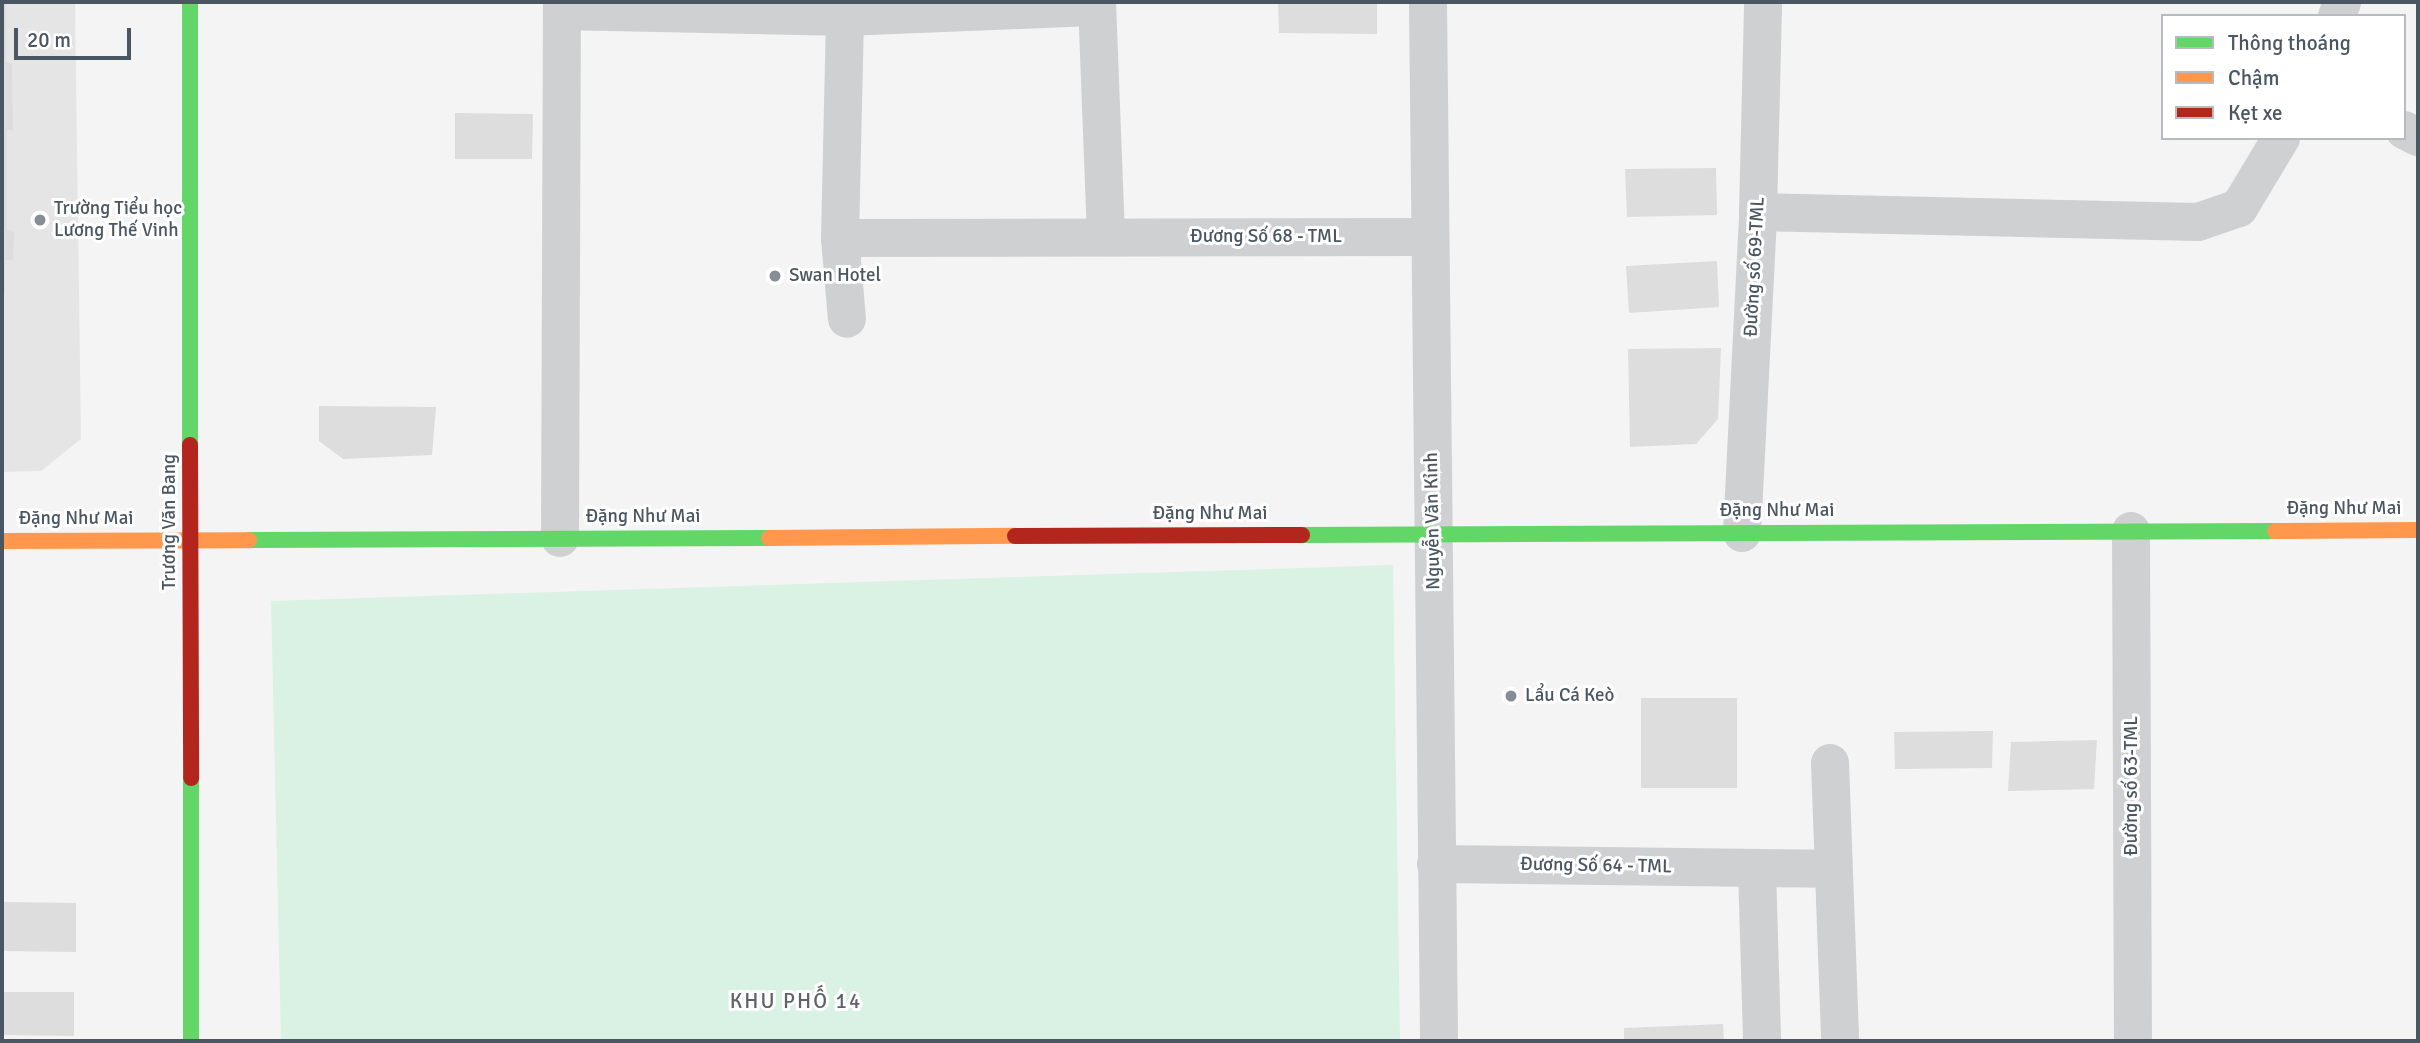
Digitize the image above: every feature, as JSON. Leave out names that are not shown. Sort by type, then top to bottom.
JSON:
[{"type":"street","name":"Trương Văn Bang","points":[[190,2],[191,1041]]},
{"type":"street","name":"Nguyễn Văn Kỉnh","points":[[1428,2],[1427,237],[1438,1041]]},
{"type":"street","name":"Đường số 69-TML","points":[[1742,533],[1758,212],[1763,2]]},
{"type":"street","points":[[560,538],[562,7],[845,17],[1097,4],[1106,237]]},
{"type":"street","points":[[845,17],[840,238],[847,319]]},
{"type":"street","points":[[1758,212],[2198,222],[2239,208],[2280,140]]},
{"type":"street","name":"Đương Số 68 - TML","points":[[840,238],[1427,237]]},
{"type":"street","name":"Đặng Như Mai","points":[[2,541],[2418,530]]},
{"type":"street","name":"Đường số 63-TML","points":[[2131,531],[2133,1041]]},
{"type":"street","points":[[1830,763],[1831,869],[1840,1041]]},
{"type":"street","name":"Đương Số 64 - TML","points":[[1436,864],[1831,869]]},
{"type":"street","points":[[1757,869],[1762,1041]]},
{"type":"shaded area","name":"Trường Tiểu học Lương Thế Vinh","points":[[2,2],[75,2],[81,439],[41,471],[2,472]]},
{"type":"green space","points":[[1393,565],[1400,1041],[281,1041],[271,601]]},
{"type":"building","points":[[2,2],[6,2],[6,63],[12,63],[13,130],[7,130],[7,230],[14,231],[13,260],[5,260],[5,293],[2,293]]},
{"type":"building","points":[[1278,2],[1377,2],[1377,34],[1279,33]]},
{"type":"building","points":[[455,113],[533,114],[532,159],[455,159]]},
{"type":"building","points":[[1716,168],[1717,215],[1627,217],[1625,169]]},
{"type":"building","points":[[1717,261],[1719,307],[1629,313],[1626,266]]},
{"type":"building","points":[[1721,348],[1718,419],[1696,444],[1630,447],[1628,349]]},
{"type":"building","points":[[319,406],[436,407],[432,455],[343,459],[319,441]]},
{"type":"building","points":[[1641,698],[1737,698],[1737,788],[1641,788]]},
{"type":"building","points":[[1993,731],[1992,768],[1895,769],[1894,732]]},
{"type":"building","points":[[2097,740],[2094,789],[2008,791],[2011,742]]},
{"type":"building","points":[[2,902],[76,903],[76,952],[2,951]]},
{"type":"building","points":[[2,992],[74,992],[74,1036],[2,1035]]},
{"type":"building","points":[[1723,1024],[1724,1041],[1624,1041],[1624,1028]]},
{"type":"traffic: fast","points":[[190,2],[190,445]]},
{"type":"traffic: fast","points":[[1302,535],[2275,531]]},
{"type":"traffic: fast","points":[[249,540],[769,538]]},
{"type":"traffic: fast","points":[[191,778],[191,1041]]},
{"type":"traffic: slow","points":[[2275,531],[2418,530]]},
{"type":"traffic: slow","points":[[769,538],[1015,536]]},
{"type":"traffic: slow","points":[[2,541],[249,540]]},
{"type":"traffic: jam","points":[[190,445],[191,778]]},
{"type":"traffic: jam","points":[[1015,536],[1302,535]]},
{"type":"place","name":"Trường Tiểu học Lương Thế Vinh","points":[[40,220]]},
{"type":"place","name":"Swan Hotel","points":[[775,276]]},
{"type":"place","name":"Lẩu Cá Keò","points":[[1511,696]]},
{"type":"district","name":"KHU PHỐ 14","points":[[796,1001]]}]
